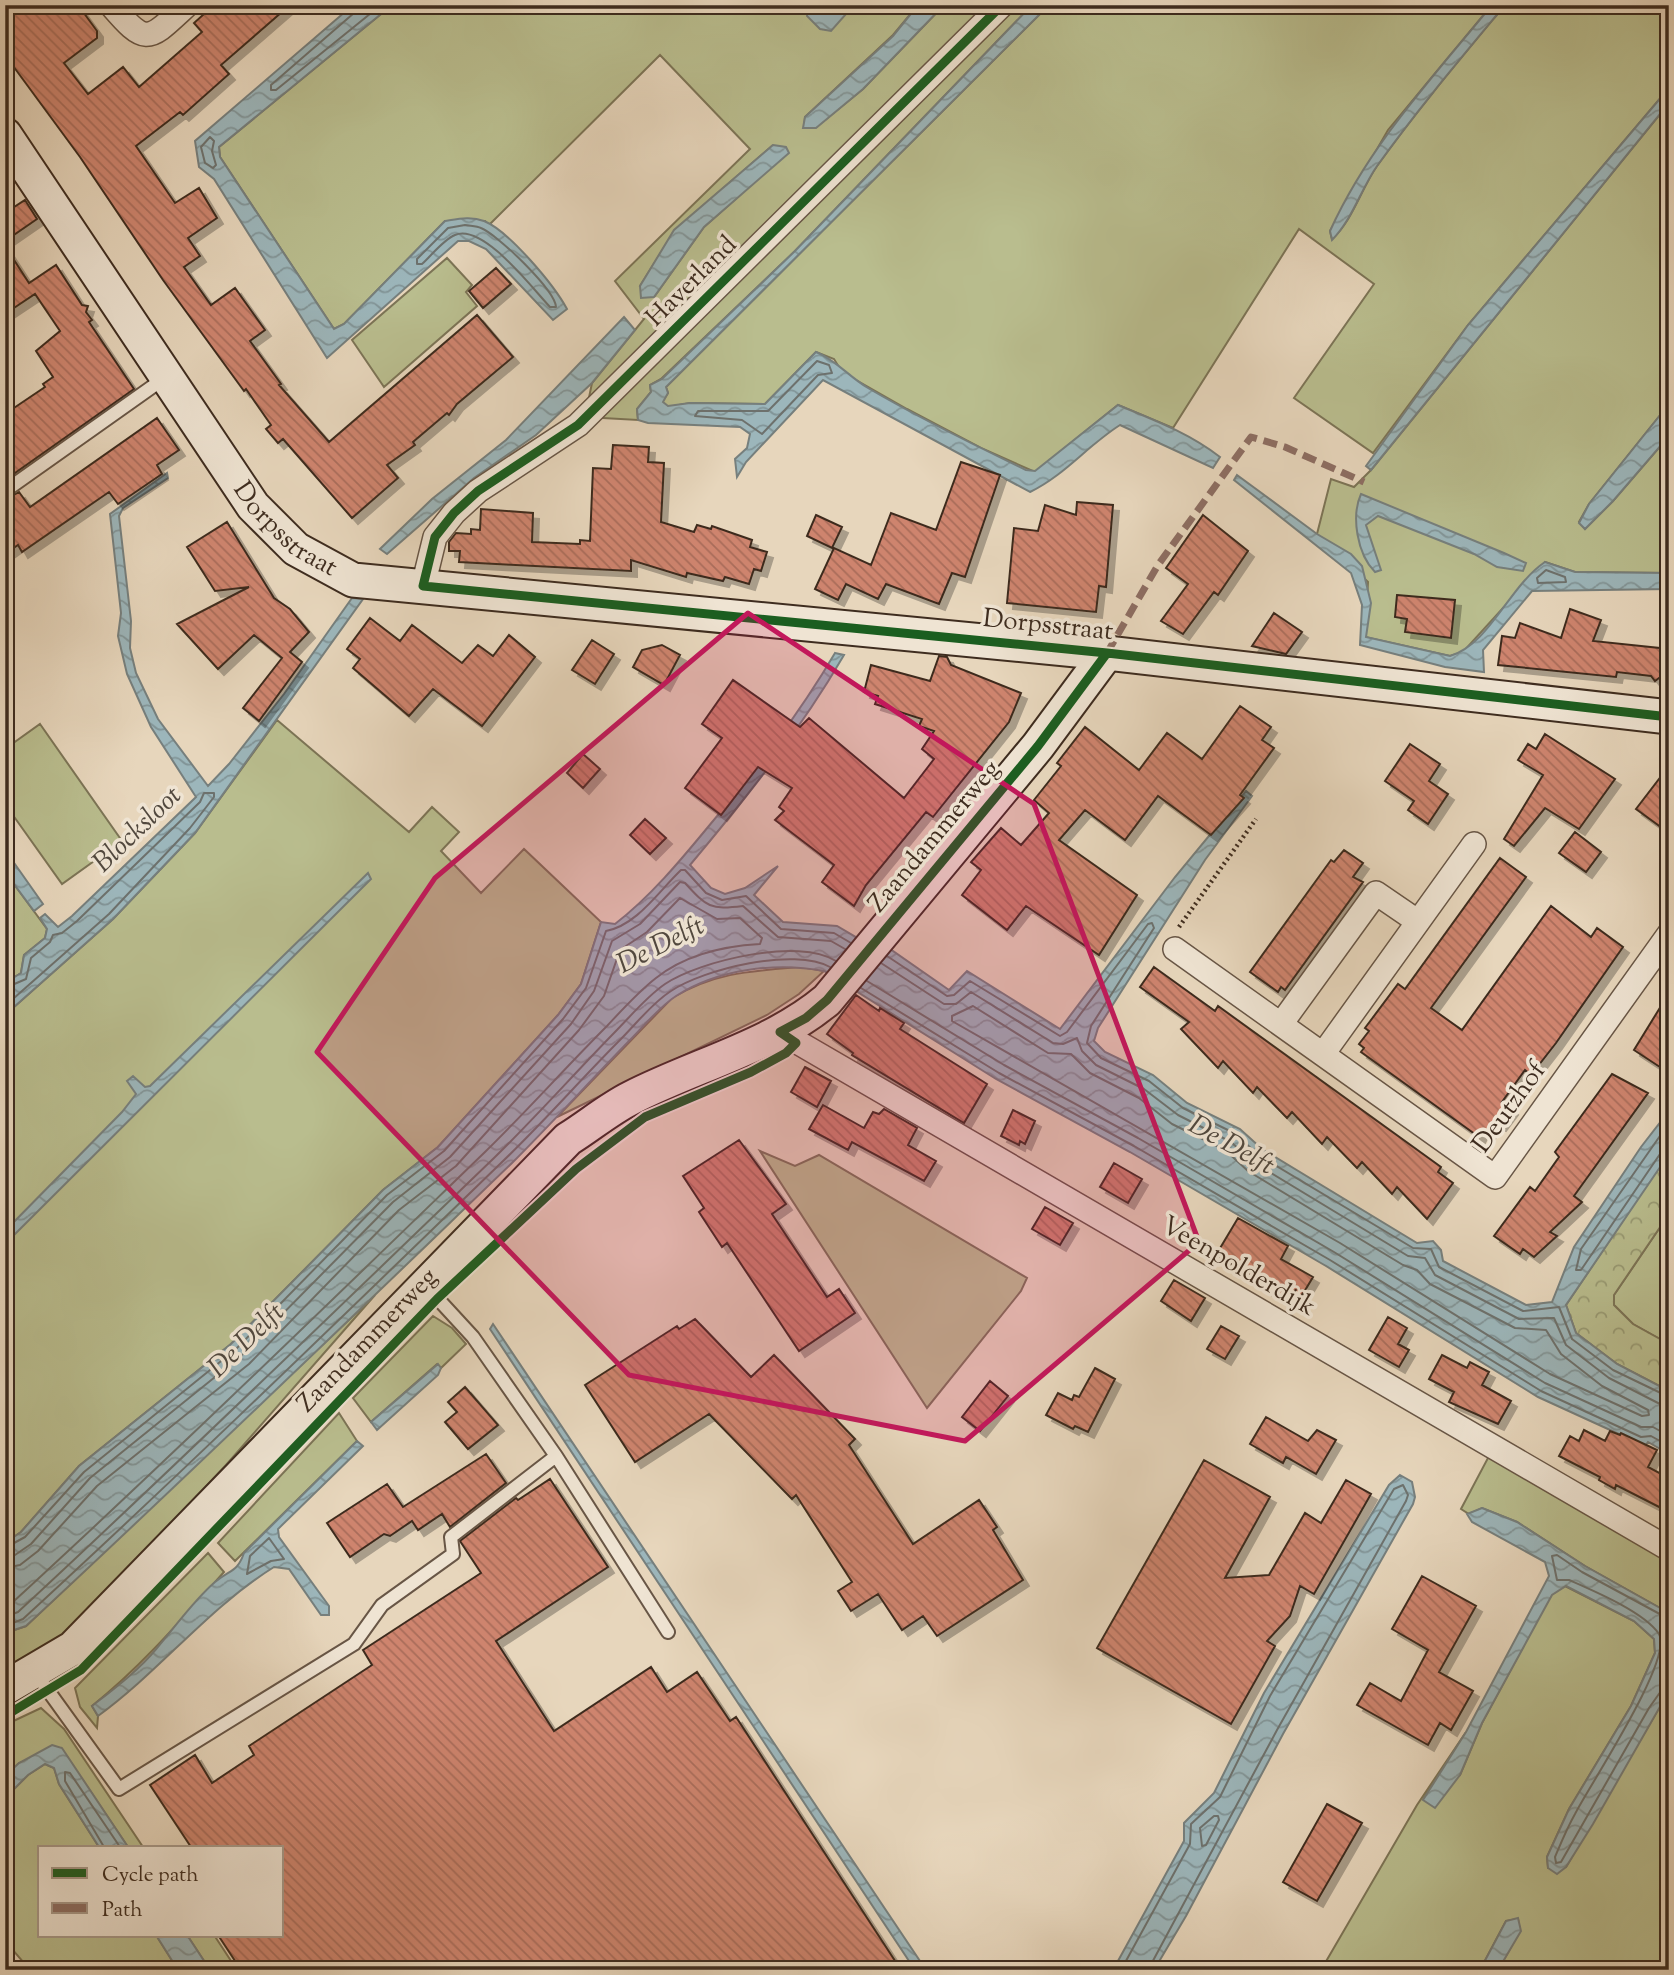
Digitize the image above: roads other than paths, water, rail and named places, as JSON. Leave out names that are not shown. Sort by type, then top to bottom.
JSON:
[{"type":"street","points":[[111,5],[134,32],[145,36],[158,32],[187,5]]},
{"type":"street","name":"Haverland","points":[[423,586],[435,537],[454,513],[478,492],[578,425],[1002,5]]},
{"type":"street","name":"Dorpsstraat","points":[[5,135],[253,506],[296,550],[353,580],[1107,653],[1669,718]]},
{"type":"street","name":"Zaandammerweg","points":[[5,1688],[73,1647],[568,1139],[628,1099],[780,1032],[806,1018],[827,1000],[1038,746],[1107,653]]},
{"type":"street","points":[[1323,1054],[1474,844]]},
{"type":"street","points":[[1281,1024],[1376,893],[1417,921]]},
{"type":"street","name":"Deutzhof","points":[[1175,949],[1495,1177],[1669,934]]},
{"type":"street","name":"Veenpolderdijk","points":[[780,1032],[1669,1549]]},
{"type":"lane","points":[[5,491],[166,377]]},
{"type":"lane","points":[[426,1285],[473,1337],[556,1456],[668,1632]]},
{"type":"lane","points":[[33,1671],[119,1789],[354,1644],[382,1605],[453,1554],[451,1536],[556,1456]]},
{"type":"water","points":[[353,5],[392,5],[219,147],[220,157],[334,329],[344,324],[445,221],[464,218],[479,219],[494,227],[530,260],[567,309],[553,320],[486,249],[469,241],[458,241],[327,358],[214,179],[199,167],[195,141]]},
{"type":"water","points":[[809,5],[854,5],[831,31],[820,29],[807,16]]},
{"type":"water","points":[[918,5],[944,5],[863,89],[816,128],[803,128],[805,117],[893,36]]},
{"type":"water","points":[[1032,5],[1049,5],[666,387],[668,393],[663,402],[668,406],[690,403],[765,404],[816,352],[887,399],[1026,470],[1035,471],[1118,405],[1208,448],[1220,457],[1213,468],[1120,425],[1054,477],[1030,492],[823,380],[746,462],[737,477],[735,459],[747,448],[750,434],[740,427],[648,423],[638,420],[637,409],[651,392],[650,385],[662,379],[795,251]]},
{"type":"water","points":[[1492,5],[1505,5],[1392,145],[1332,240],[1330,231],[1363,170],[1425,85]]},
{"type":"water","points":[[1669,88],[1669,103],[1371,470],[1366,466],[1468,325]]},
{"type":"water","points":[[773,145],[786,147],[789,153],[704,227],[654,297],[641,298],[640,286],[674,230]]},
{"type":"water","points":[[624,317],[635,330],[592,383],[536,435],[474,478],[387,554],[380,549],[432,499],[506,440]]},
{"type":"water","points":[[1669,404],[1669,436],[1585,529],[1579,523],[1589,504]]},
{"type":"water","points":[[167,473],[168,478],[123,508],[119,516],[131,621],[130,648],[136,673],[158,719],[208,786],[229,764],[284,694],[352,598],[363,599],[195,833],[113,919],[5,1015],[5,983],[21,973],[24,955],[45,938],[47,929],[40,918],[45,914],[58,927],[196,797],[151,727],[127,674],[118,636],[121,613],[110,514]]},
{"type":"water","points":[[1237,475],[1317,534],[1351,554],[1362,566],[1371,603],[1366,637],[1450,656],[1464,650],[1476,640],[1532,572],[1545,562],[1575,572],[1669,573],[1669,589],[1532,591],[1483,650],[1484,672],[1445,667],[1360,645],[1362,605],[1351,573],[1234,480]]},
{"type":"water","points":[[1361,494],[1526,563],[1523,571],[1497,567],[1474,554],[1378,516],[1366,525],[1381,570],[1375,572],[1360,545],[1356,524]]},
{"type":"water","name":"De Delft","points":[[835,653],[844,655],[791,737],[690,865],[711,888],[725,894],[745,888],[778,866],[754,895],[783,922],[837,926],[856,937],[890,949],[949,990],[967,971],[1060,1029],[1175,877],[1246,791],[1252,796],[1205,860],[1098,1028],[1094,1041],[1105,1052],[1153,1075],[1187,1103],[1240,1129],[1262,1149],[1417,1243],[1433,1241],[1441,1250],[1443,1261],[1526,1305],[1552,1302],[1574,1247],[1641,1147],[1669,1111],[1669,1154],[1566,1305],[1576,1333],[1617,1364],[1669,1391],[1669,1454],[1648,1442],[1645,1446],[1538,1397],[1326,1266],[1130,1152],[996,1079],[824,971],[787,967],[748,970],[710,979],[676,996],[664,1006],[512,1163],[209,1454],[26,1626],[5,1633],[5,1543],[21,1532],[79,1466],[231,1344],[383,1190],[438,1147],[558,1015],[581,984],[601,922],[615,924],[675,866],[775,743]]},
{"type":"water","points":[[5,850],[43,904],[34,911],[5,872]]},
{"type":"water","points":[[368,873],[371,879],[5,1244],[5,1231],[122,1112],[136,1094],[127,1081],[133,1076],[145,1087],[150,1086]]},
{"type":"water","points":[[493,1324],[926,1970],[915,1970],[490,1329]]},
{"type":"water","points":[[438,1364],[441,1368],[438,1375],[377,1430],[371,1422]]},
{"type":"water","points":[[357,1441],[363,1446],[278,1529],[279,1537],[329,1606],[329,1615],[321,1615],[289,1569],[274,1567],[227,1601],[142,1680],[98,1716],[92,1706],[142,1664],[199,1597],[236,1568],[244,1553]]},
{"type":"water","points":[[1400,1475],[1412,1482],[1415,1497],[1413,1504],[1283,1734],[1186,1916],[1154,1970],[1113,1970],[1184,1841],[1184,1823],[1214,1793],[1264,1693],[1389,1485]]},
{"type":"water","points":[[1482,1508],[1517,1522],[1585,1566],[1669,1613],[1669,1691],[1593,1824],[1566,1867],[1557,1874],[1548,1868],[1547,1857],[1569,1809],[1631,1706],[1655,1653],[1654,1639],[1634,1621],[1566,1586],[1552,1595],[1482,1723],[1460,1775],[1435,1808],[1423,1800],[1466,1732],[1549,1576],[1545,1562],[1472,1522],[1467,1514]]},
{"type":"water","points":[[52,1745],[62,1748],[127,1846],[98,1846],[59,1784],[54,1768],[45,1764],[28,1775],[5,1798],[5,1776],[19,1763]]},
{"type":"water","points":[[1518,1918],[1521,1931],[1498,1970],[1480,1970],[1506,1921]]},
{"type":"water","points":[[157,1937],[188,1937],[210,1970],[178,1970]]},
{"type":"water label","name":"Blocksloot","points":[[138,830]]}]
